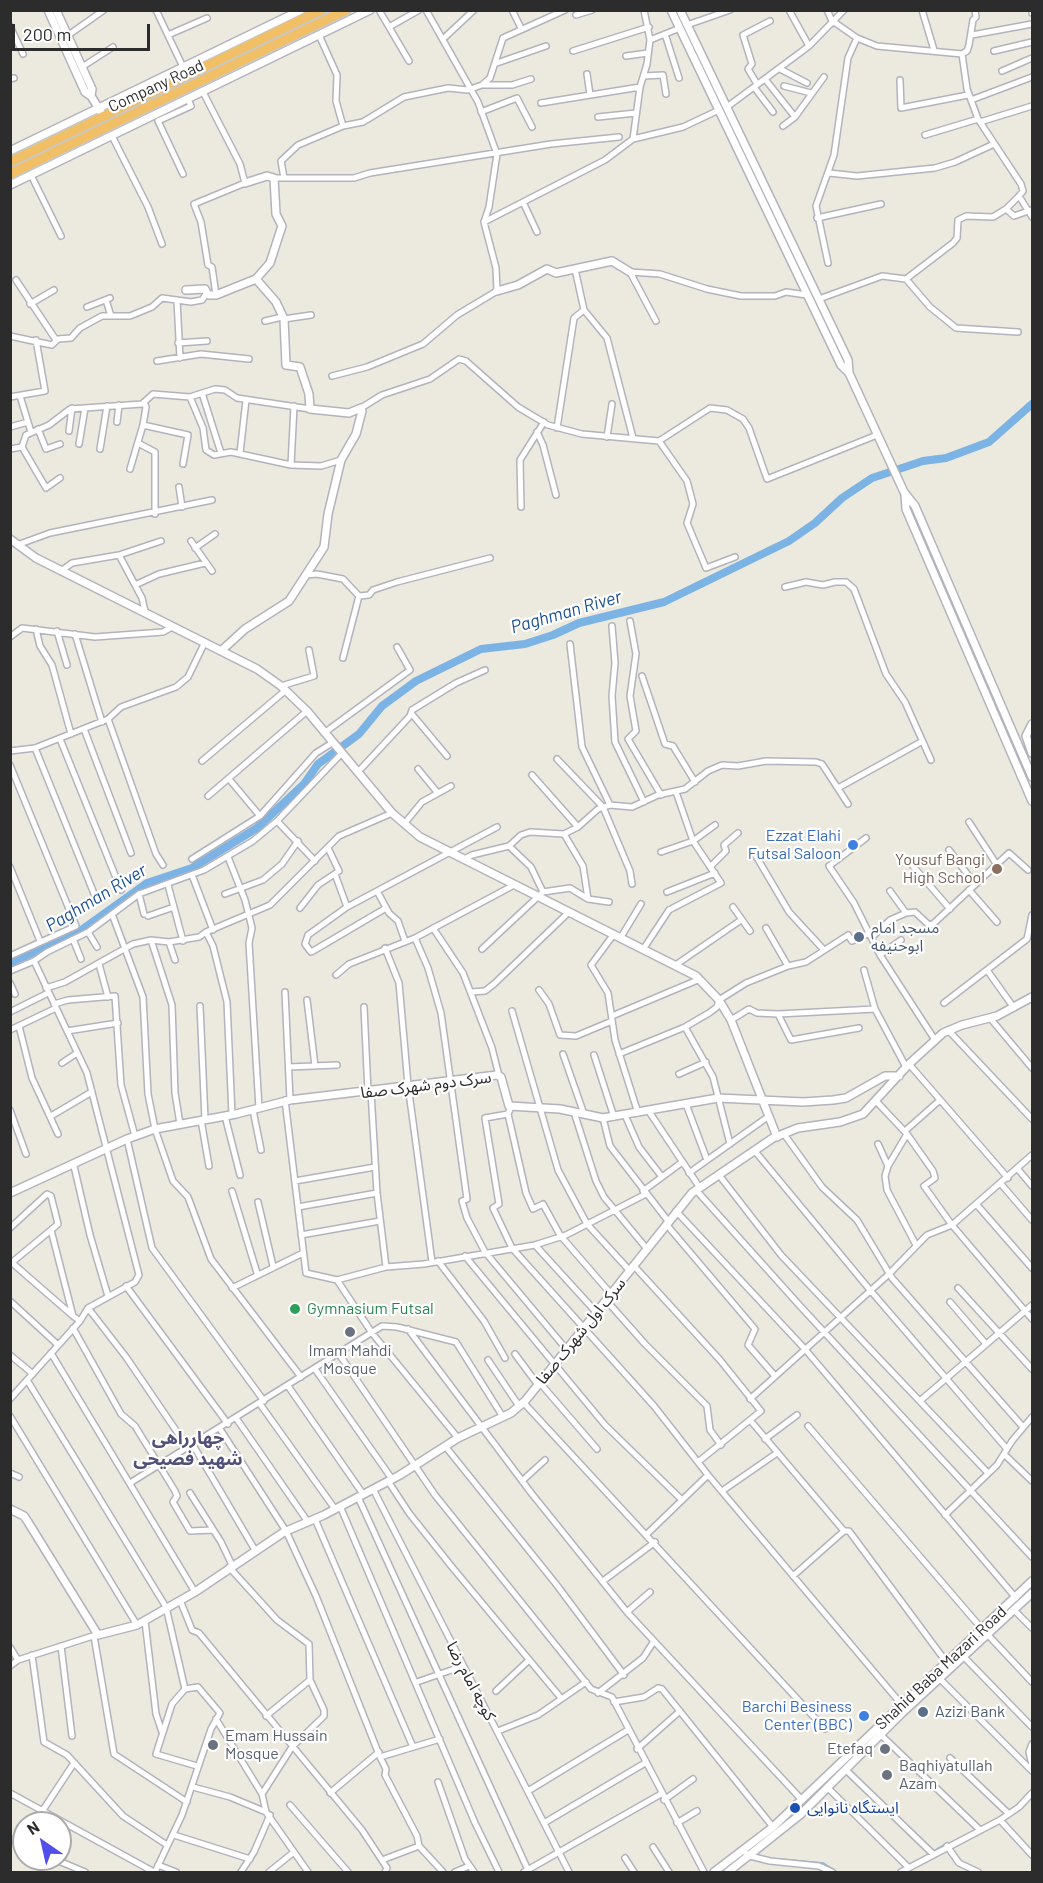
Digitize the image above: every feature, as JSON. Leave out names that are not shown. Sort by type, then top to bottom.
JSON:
[{"type":"highway","name":"Company Road","points":[[10,162],[321,10]]},
{"type":"highway","name":"Company Road","points":[[10,174],[103,117],[346,10]]},
{"type":"street","points":[[48,10],[85,92],[91,96],[103,117],[151,214],[162,244]]},
{"type":"street","points":[[56,10],[92,89],[91,96]]},
{"type":"street","points":[[67,36],[104,10]]},
{"type":"street","points":[[156,10],[183,67]]},
{"type":"street","points":[[10,151],[103,117],[183,67],[302,10]]},
{"type":"street","points":[[10,185],[370,10]]},
{"type":"street","points":[[379,10],[409,61]]},
{"type":"street","points":[[389,27],[419,10]]},
{"type":"street","points":[[426,10],[481,112],[496,154],[489,207],[484,222],[496,268],[497,291]]},
{"type":"street","points":[[443,39],[474,10]]},
{"type":"street","points":[[512,10],[521,28]]},
{"type":"street","points":[[482,85],[490,78],[497,63],[500,40],[521,28],[565,10]]},
{"type":"street","points":[[576,15],[592,10]]},
{"type":"street","points":[[633,139],[640,87],[650,39],[644,10]]},
{"type":"street","points":[[671,10],[684,27],[807,295],[841,365],[849,373]]},
{"type":"street","points":[[680,10],[684,27]]},
{"type":"street","points":[[650,39],[730,10]]},
{"type":"street","points":[[789,10],[809,46]]},
{"type":"street","points":[[827,10],[834,23],[857,38],[877,46],[962,54],[967,51],[972,35],[975,10]]},
{"type":"street","points":[[484,222],[605,160],[633,139],[683,127],[723,108],[809,46],[834,23],[844,10]]},
{"type":"street","points":[[922,10],[934,50]]},
{"type":"street","points":[[168,35],[207,18]]},
{"type":"street","points":[[770,21],[743,35],[752,63],[747,68],[773,112]]},
{"type":"street","points":[[972,35],[1032,24]]},
{"type":"street","points":[[10,26],[23,54]]},
{"type":"street","points":[[573,51],[649,27]]},
{"type":"street","points":[[665,34],[679,78]]},
{"type":"street","points":[[319,35],[337,75],[336,101],[343,126]]},
{"type":"street","points":[[828,263],[817,219],[817,201],[829,173],[848,58],[857,38]]},
{"type":"street","points":[[994,51],[1032,42]]},
{"type":"street","points":[[497,63],[546,46]]},
{"type":"street","points":[[82,67],[113,47]]},
{"type":"street","points":[[626,56],[648,53]]},
{"type":"street","points":[[906,279],[953,243],[957,237],[958,220],[966,216],[993,217],[1006,209],[1023,191],[1021,184],[979,121],[970,98],[962,54]]},
{"type":"street","points":[[1002,71],[1032,58]]},
{"type":"street","points":[[780,69],[807,83]]},
{"type":"street","points":[[587,74],[590,95]]},
{"type":"street","points":[[644,76],[663,75],[666,94]]},
{"type":"street","points":[[783,126],[795,117],[824,77]]},
{"type":"street","points":[[900,80],[901,108],[970,98],[1032,77]]},
{"type":"street","points":[[284,178],[281,161],[298,145],[343,126],[363,122],[404,97],[448,88],[468,90],[482,85],[512,85],[531,79]]},
{"type":"street","points":[[765,79],[795,117]]},
{"type":"street","points":[[784,86],[811,93]]},
{"type":"street","points":[[541,102],[640,87]]},
{"type":"street","points":[[203,92],[240,164],[245,183]]},
{"type":"street","points":[[481,112],[517,98],[532,127]]},
{"type":"street","points":[[183,174],[158,121],[191,106],[188,99]]},
{"type":"street","points":[[925,135],[1032,106]]},
{"type":"street","points":[[598,117],[636,113]]},
{"type":"street","points":[[733,130],[848,360],[849,373],[904,492],[915,506],[1031,768],[1032,777]]},
{"type":"street","points":[[216,295],[212,267],[208,264],[201,222],[194,204],[245,183],[267,176],[274,178],[354,178],[370,173],[551,144],[619,137]]},
{"type":"street","points":[[829,173],[857,176],[935,168],[961,160],[994,144]]},
{"type":"street","points":[[31,175],[61,236]]},
{"type":"street","points":[[206,294],[216,295],[256,279],[270,263],[282,226],[276,214],[274,178]]},
{"type":"street","points":[[1006,209],[1014,216],[1032,212],[1019,196]]},
{"type":"street","points":[[524,202],[537,232]]},
{"type":"street","points":[[817,219],[881,204]]},
{"type":"street","points":[[332,376],[367,367],[423,344],[457,315],[497,291],[518,285],[547,269],[556,273],[612,261],[630,272],[660,274],[707,289],[741,296],[775,296],[786,292],[807,295]]},
{"type":"street","points":[[575,269],[584,310],[607,338],[633,438]]},
{"type":"street","points":[[630,272],[656,321]]},
{"type":"street","points":[[819,298],[882,276],[906,279],[930,307],[956,328],[1018,332]]},
{"type":"street","points":[[256,279],[276,302],[283,318],[286,365],[300,367],[309,394],[310,409]]},
{"type":"street","points":[[16,280],[56,340]]},
{"type":"street","points":[[186,290],[205,289],[206,294]]},
{"type":"street","points":[[30,304],[54,290]]},
{"type":"street","points":[[10,336],[36,340],[50,345],[56,340],[71,338],[95,319],[130,316],[150,308],[162,298],[199,301],[206,294]]},
{"type":"street","points":[[87,307],[108,299],[111,316]]},
{"type":"street","points":[[177,300],[180,358]]},
{"type":"street","points":[[556,428],[574,318],[584,310]]},
{"type":"street","points":[[265,321],[311,315]]},
{"type":"street","points":[[10,397],[45,391],[36,340]]},
{"type":"street","points":[[178,343],[207,341]]},
{"type":"street","points":[[157,361],[201,354],[249,359]]},
{"type":"street","points":[[60,478],[46,488],[22,447],[25,436],[52,423],[65,410],[144,402],[153,394],[190,397],[214,389],[225,390],[246,400],[350,413],[382,395],[430,379],[459,359],[466,361],[519,407],[556,428],[608,437],[659,441],[710,408],[727,410],[743,419],[749,428],[767,479],[877,435]]},
{"type":"street","points":[[202,393],[221,453]]},
{"type":"street","points":[[20,396],[31,432]]},
{"type":"street","points":[[190,397],[202,428],[206,450],[214,455],[240,453],[291,465],[321,466],[341,460]]},
{"type":"street","points":[[240,453],[246,400]]},
{"type":"street","points":[[130,469],[143,425],[146,407],[144,402]]},
{"type":"street","points":[[608,437],[612,404]]},
{"type":"street","points":[[117,422],[119,405]]},
{"type":"street","points":[[100,449],[107,406]]},
{"type":"street","points":[[291,465],[294,406]]},
{"type":"street","points":[[69,430],[72,408]]},
{"type":"street","points":[[79,444],[85,408]]},
{"type":"street","points":[[221,651],[245,629],[289,601],[324,547],[328,514],[341,460],[357,429],[362,414],[361,408]]},
{"type":"street","points":[[10,427],[28,422]]},
{"type":"street","points":[[521,507],[520,460],[544,422]]},
{"type":"street","points":[[143,425],[188,435],[183,464]]},
{"type":"street","points":[[38,429],[46,449],[60,444]]},
{"type":"street","points":[[537,432],[556,495]]},
{"type":"street","points":[[659,441],[687,481],[693,504],[687,523],[706,568],[735,557]]},
{"type":"street","points":[[138,443],[155,452],[155,513]]},
{"type":"street","points":[[10,449],[22,447]]},
{"type":"street","points":[[179,487],[182,507]]},
{"type":"street","points":[[904,492],[906,509],[995,710],[1032,801]]},
{"type":"street","points":[[17,544],[50,533],[212,500]]},
{"type":"street","points":[[195,548],[215,534]]},
{"type":"street","points":[[10,539],[61,571],[257,669],[284,688],[307,711],[392,813],[420,837],[677,964],[699,979],[719,1000],[731,1020],[769,1116],[780,1135],[822,1187],[857,1220],[889,1274],[1023,1427]]},
{"type":"street","points":[[61,571],[72,563],[119,555],[161,541]]},
{"type":"street","points":[[190,541],[212,571]]},
{"type":"street","points":[[119,555],[135,585],[145,611]]},
{"type":"street","points":[[359,596],[369,595],[373,590],[397,582],[490,558]]},
{"type":"street","points":[[135,585],[159,574],[205,563]]},
{"type":"street","points":[[306,575],[317,574],[342,579],[359,596]]},
{"type":"street","points":[[785,587],[806,582],[823,585],[846,582],[854,589],[886,674],[905,702],[931,760]]},
{"type":"street","points":[[343,658],[359,596]]},
{"type":"street","points":[[630,621],[636,654],[630,696],[636,731],[628,739],[661,795]]},
{"type":"street","points":[[612,626],[615,663],[612,696],[615,742],[644,802]]},
{"type":"street","points":[[10,637],[22,628],[95,637],[163,632],[172,627]]},
{"type":"street","points":[[36,629],[40,646],[52,665],[71,734]]},
{"type":"street","points":[[57,631],[68,665]]},
{"type":"street","points":[[75,634],[105,721],[156,854],[163,865]]},
{"type":"street","points":[[10,751],[35,748],[105,721],[121,707],[176,687],[188,677],[205,642]]},
{"type":"street","points":[[570,644],[582,747],[610,805]]},
{"type":"street","points":[[324,733],[410,670],[397,647]]},
{"type":"street","points":[[202,761],[284,688],[314,676],[309,650]]},
{"type":"street","points":[[358,772],[411,713],[456,683],[485,670]]},
{"type":"street","points":[[642,676],[665,744],[673,746],[695,782]]},
{"type":"street","points":[[208,796],[307,711]]},
{"type":"street","points":[[411,713],[447,756]]},
{"type":"street","points":[[1032,724],[1026,736],[1032,753]]},
{"type":"street","points":[[84,729],[131,854]]},
{"type":"street","points":[[60,738],[121,890]]},
{"type":"street","points":[[838,788],[921,742]]},
{"type":"street","points":[[192,859],[260,816],[316,753],[333,744]]},
{"type":"street","points":[[35,748],[97,901]]},
{"type":"street","points":[[10,971],[88,932],[139,894],[168,885],[228,857],[277,821],[340,753]]},
{"type":"street","points":[[557,759],[603,807],[630,871],[632,884]]},
{"type":"street","points":[[464,859],[509,846],[521,835],[530,832],[564,834],[578,827],[589,815],[603,807],[610,805],[632,807],[661,795],[676,792],[722,765],[801,760],[822,764],[848,804]]},
{"type":"street","points":[[10,765],[76,926],[10,956]]},
{"type":"street","points":[[418,769],[437,792]]},
{"type":"street","points":[[532,775],[578,827]]},
{"type":"street","points":[[229,779],[260,816]]},
{"type":"street","points":[[404,824],[422,802],[451,786]]},
{"type":"street","points":[[644,948],[669,910],[721,883],[693,841],[676,792]]},
{"type":"street","points":[[10,1012],[99,964],[125,947],[152,940],[183,941],[202,936],[206,932],[270,905],[347,831],[392,813]]},
{"type":"street","points":[[277,821],[315,861]]},
{"type":"street","points":[[969,822],[997,865]]},
{"type":"street","points":[[661,852],[693,841],[715,825]]},
{"type":"street","points":[[386,908],[310,952],[304,940],[347,907],[497,827]]},
{"type":"street","points":[[710,867],[726,851],[724,845],[738,832]]},
{"type":"street","points":[[564,834],[583,866],[588,899]]},
{"type":"street","points":[[866,838],[829,866],[854,903],[880,954],[935,1040]]},
{"type":"street","points":[[225,894],[263,880],[282,864],[298,841]]},
{"type":"street","points":[[509,846],[531,867],[540,895]]},
{"type":"street","points":[[300,908],[318,885],[339,871],[328,848]]},
{"type":"street","points":[[949,850],[975,884]]},
{"type":"street","points":[[619,1053],[685,1027],[717,1007],[719,1000],[746,983],[788,966],[806,962],[848,935],[852,941],[871,935],[890,920],[906,913],[915,912],[929,925],[950,909],[1011,852],[1028,870]]},
{"type":"street","points":[[756,856],[789,912],[824,950]]},
{"type":"street","points":[[228,857],[252,928],[249,943],[256,1109],[261,1150]]},
{"type":"street","points":[[912,865],[950,909]]},
{"type":"street","points":[[10,867],[40,941]]},
{"type":"street","points":[[668,892],[715,873]]},
{"type":"street","points":[[335,874],[347,907]]},
{"type":"street","points":[[192,875],[213,930]]},
{"type":"street","points":[[168,885],[183,941]]},
{"type":"street","points":[[336,975],[349,964],[414,938],[514,885]]},
{"type":"street","points":[[482,950],[540,895],[570,888],[588,899],[609,902]]},
{"type":"street","points":[[969,890],[997,922]]},
{"type":"street","points":[[377,891],[386,908],[398,921],[405,941]]},
{"type":"street","points":[[890,891],[906,913]]},
{"type":"street","points":[[139,894],[146,915],[174,907]]},
{"type":"street","points":[[638,1113],[619,1053],[608,993],[591,965],[641,904]]},
{"type":"street","points":[[733,908],[750,932]]},
{"type":"street","points":[[471,992],[485,991],[494,984],[569,912]]},
{"type":"street","points":[[112,914],[143,997],[148,1094],[155,1129],[173,1181],[188,1197],[204,1246],[232,1288],[301,1377]]},
{"type":"street","points":[[944,1003],[1030,941],[1032,915]]},
{"type":"street","points":[[677,964],[741,920]]},
{"type":"street","points":[[433,928],[458,963],[471,992],[492,1047],[499,1076]]},
{"type":"street","points":[[766,928],[788,966]]},
{"type":"street","points":[[88,932],[97,946]]},
{"type":"street","points":[[206,932],[213,946],[226,1002],[229,1116],[240,1175]]},
{"type":"street","points":[[414,938],[428,968],[441,1013],[467,1199],[462,1201],[485,1252],[567,1350]]},
{"type":"street","points":[[74,939],[81,959]]},
{"type":"street","points":[[152,940],[172,1005],[175,1093],[180,1124]]},
{"type":"street","points":[[880,954],[901,940]]},
{"type":"street","points":[[169,942],[175,960]]},
{"type":"street","points":[[385,948],[399,983],[408,1085],[435,1261],[484,1321],[506,1358]]},
{"type":"street","points":[[10,1398],[80,1321],[88,1308],[138,1279],[139,1275],[107,1149],[90,1093],[87,1073],[34,961]]},
{"type":"street","points":[[99,964],[108,997]]},
{"type":"street","points":[[864,970],[875,1009],[907,1066],[1008,1178]]},
{"type":"street","points":[[987,970],[1014,1008]]},
{"type":"street","points":[[539,990],[549,1004],[560,1035],[576,1036],[699,979]]},
{"type":"street","points":[[10,983],[15,994]]},
{"type":"street","points":[[285,992],[289,1067],[288,1100],[306,1273],[337,1280],[386,1267],[535,1245],[615,1212],[681,1163]]},
{"type":"street","points":[[10,1030],[68,1000],[115,996],[121,1085],[152,1248],[337,1508],[417,1682],[475,1822],[499,1872]]},
{"type":"street","name":"سرک اول شهرک صفا","points":[[96,1635],[145,1621],[195,1592],[230,1566],[286,1531],[337,1508],[415,1466],[458,1438],[503,1418],[521,1404],[539,1384],[667,1222],[698,1189],[780,1135],[798,1128],[853,1119],[863,1114],[907,1066],[948,1030],[990,1018],[1032,997]]},
{"type":"street","points":[[307,1000],[315,1066]]},
{"type":"street","points":[[200,1006],[203,1120],[209,1166]]},
{"type":"street","points":[[364,1007],[377,1193],[386,1267]]},
{"type":"street","points":[[731,1020],[749,1009],[778,1014],[875,1009]]},
{"type":"street","points":[[512,1011],[558,1170],[587,1224],[720,1360],[761,1411],[698,1462]]},
{"type":"street","points":[[778,1014],[790,1040],[860,1028]]},
{"type":"street","points":[[990,1018],[1032,1068]]},
{"type":"street","points":[[67,1031],[118,1023]]},
{"type":"street","points":[[19,1026],[32,1078],[58,1134]]},
{"type":"street","points":[[685,1027],[695,1049],[700,1051],[706,1062],[730,1144]]},
{"type":"street","points":[[948,1030],[1032,1119]]},
{"type":"street","points":[[62,1063],[77,1053]]},
{"type":"street","points":[[563,1054],[584,1114]]},
{"type":"street","points":[[594,1054],[614,1117]]},
{"type":"street","points":[[679,1074],[706,1062]]},
{"type":"street","points":[[289,1067],[337,1065]]},
{"type":"street","name":"سرک دوم شهرک صفا","points":[[10,1193],[155,1129],[229,1116],[288,1100],[369,1092],[452,1079],[499,1076],[510,1111]]},
{"type":"street","points":[[898,1076],[885,1076],[846,1098],[803,1102],[718,1098],[603,1118],[541,1108],[510,1111],[485,1118],[499,1204],[493,1208],[512,1248],[654,1406],[708,1475],[902,1705]]},
{"type":"street","points":[[51,1116],[90,1093]]},
{"type":"street","points":[[916,1245],[886,1190],[888,1166],[906,1132],[940,1100]]},
{"type":"street","points":[[876,1101],[906,1132],[933,1171],[935,1178],[924,1186],[952,1226],[1032,1318]]},
{"type":"street","points":[[686,1104],[707,1160]]},
{"type":"street","points":[[10,1110],[26,1154]]},
{"type":"street","points":[[648,1110],[698,1189],[824,1331],[1032,1557]]},
{"type":"street","points":[[510,1111],[526,1193],[533,1209],[543,1204],[560,1235],[645,1344],[706,1406],[710,1430],[721,1444]]},
{"type":"street","points":[[574,1112],[596,1181],[615,1212],[647,1250]]},
{"type":"street","points":[[625,1115],[639,1147],[662,1177]]},
{"type":"street","points":[[689,1173],[769,1116]]},
{"type":"street","points":[[603,1118],[610,1146],[667,1222],[755,1329],[748,1345],[776,1376]]},
{"type":"street","points":[[878,1144],[888,1166]]},
{"type":"street","points":[[754,1150],[1032,1481]]},
{"type":"street","points":[[750,1399],[804,1348],[889,1274],[927,1235],[952,1226],[1032,1155]]},
{"type":"street","points":[[74,1166],[90,1235],[108,1296]]},
{"type":"street","points":[[295,1181],[375,1167]]},
{"type":"street","points":[[1017,1168],[1032,1186]]},
{"type":"street","points":[[719,1174],[781,1255],[988,1473]]},
{"type":"street","points":[[1001,1184],[1032,1220]]},
{"type":"street","points":[[232,1191],[257,1273]]},
{"type":"street","points":[[298,1207],[377,1193]]},
{"type":"street","points":[[10,1227],[47,1194],[51,1196],[58,1224],[11,1262],[80,1321]]},
{"type":"street","points":[[258,1202],[273,1266]]},
{"type":"street","points":[[977,1205],[1032,1268]]},
{"type":"street","points":[[676,1211],[804,1348],[1016,1598]]},
{"type":"street","points":[[301,1235],[380,1221]]},
{"type":"street","points":[[51,1230],[73,1316]]},
{"type":"street","points":[[535,1245],[597,1312]]},
{"type":"street","points":[[232,1288],[257,1273],[303,1253]]},
{"type":"street","points":[[465,1256],[605,1425],[682,1500]]},
{"type":"street","points":[[337,1280],[372,1333],[458,1438]]},
{"type":"street","points":[[126,1286],[228,1424]]},
{"type":"street","points":[[958,1288],[1032,1369]]},
{"type":"street","points":[[10,1301],[58,1345]]},
{"type":"street","points":[[950,1302],[986,1344]]},
{"type":"street","points":[[921,1400],[1032,1305]]},
{"type":"street","points":[[88,1308],[190,1447],[255,1550]]},
{"type":"street","points":[[130,1483],[382,1326],[408,1329],[456,1342],[503,1418]]},
{"type":"street","points":[[73,1328],[121,1414],[135,1426],[175,1491],[177,1496],[172,1502],[190,1531],[213,1530]]},
{"type":"street","points":[[408,1329],[522,1481],[627,1612],[802,1800]]},
{"type":"street","points":[[51,1353],[195,1592]]},
{"type":"street","points":[[339,1354],[435,1495],[586,1682],[598,1693],[612,1697],[637,1749],[704,1872]]},
{"type":"street","points":[[515,1354],[597,1449]]},
{"type":"street","points":[[10,1355],[33,1374]]},
{"type":"street","points":[[488,1359],[521,1404],[655,1542],[825,1729]]},
{"type":"street","points":[[315,1369],[390,1480],[408,1513],[528,1661],[561,1698]]},
{"type":"street","points":[[27,1380],[166,1607],[185,1689]]},
{"type":"street","points":[[288,1386],[360,1495],[437,1676],[526,1871],[693,1779]]},
{"type":"street","points":[[765,1439],[797,1415]]},
{"type":"street","points":[[10,1416],[137,1625]]},
{"type":"street","points":[[945,1515],[988,1473],[1032,1417]]},
{"type":"street","points":[[236,1418],[311,1520],[413,1747]]},
{"type":"street","points":[[750,1420],[844,1531],[849,1531],[947,1663]]},
{"type":"street","points":[[808,1426],[982,1629]]},
{"type":"street","points":[[220,1429],[286,1531],[316,1596],[386,1769],[385,1775],[417,1836],[419,1846],[443,1872]]},
{"type":"street","points":[[446,1446],[556,1584],[624,1675]]},
{"type":"street","points":[[722,1491],[777,1453]]},
{"type":"street","points":[[522,1481],[545,1460]]},
{"type":"street","points":[[10,1473],[19,1477]]},
{"type":"street","points":[[647,1534],[708,1475]]},
{"type":"street","name":"کوچه امام رضا","points":[[373,1489],[569,1872]]},
{"type":"street","points":[[190,1493],[213,1530],[230,1566],[277,1620],[309,1644],[310,1680],[324,1716],[292,1747],[262,1794]]},
{"type":"street","points":[[10,1509],[24,1516],[96,1635],[114,1754],[187,1802]]},
{"type":"street","points":[[793,1576],[844,1531]]},
{"type":"street","points":[[603,1581],[655,1542]]},
{"type":"street","name":"Shahid Baba Mazari Road","points":[[714,1872],[773,1827],[1032,1581]]},
{"type":"street","points":[[627,1612],[650,1592]]},
{"type":"street","points":[[728,1872],[750,1856],[828,1788],[882,1736],[902,1713],[941,1680],[1032,1593]]},
{"type":"street","points":[[180,1600],[192,1630],[199,1633],[362,1830],[387,1868],[385,1872]]},
{"type":"street","points":[[1015,1611],[1032,1628]]},
{"type":"street","points":[[145,1621],[156,1713],[162,1732]]},
{"type":"street","points":[[10,1666],[18,1660],[96,1635]]},
{"type":"street","points":[[988,1635],[1032,1682]]},
{"type":"street","points":[[598,1693],[643,1658],[654,1641]]},
{"type":"street","points":[[61,1646],[72,1736]]},
{"type":"street","points":[[10,1647],[18,1660]]},
{"type":"street","points":[[32,1655],[43,1740],[55,1749],[58,1748],[74,1763],[123,1816],[167,1845]]},
{"type":"street","points":[[964,1658],[1032,1727]]},
{"type":"street","points":[[496,1691],[528,1661]]},
{"type":"street","points":[[417,1682],[463,1666]]},
{"type":"street","points":[[266,1716],[310,1680]]},
{"type":"street","points":[[941,1680],[1032,1771]]},
{"type":"street","points":[[498,1731],[538,1714],[586,1682]]},
{"type":"street","points":[[10,1793],[154,1872],[174,1835],[193,1787],[197,1766],[216,1719],[221,1716],[198,1687],[185,1689],[172,1704],[156,1755],[197,1766]]},
{"type":"street","points":[[614,1702],[644,1696],[658,1688],[680,1711],[773,1827]]},
{"type":"street","points":[[637,1749],[680,1711]]},
{"type":"street","points":[[216,1719],[262,1794],[268,1814],[308,1872]]},
{"type":"street","points":[[528,1791],[628,1730]]},
{"type":"street","points":[[882,1736],[980,1830]]},
{"type":"street","points":[[330,1792],[380,1754],[440,1739]]},
{"type":"street","points":[[1032,1743],[1029,1752],[1032,1765]]},
{"type":"street","points":[[950,1758],[1009,1814]]},
{"type":"street","points":[[43,1810],[74,1763]]},
{"type":"street","points":[[544,1823],[645,1763]]},
{"type":"street","points":[[846,1770],[933,1854]]},
{"type":"street","points":[[438,1782],[469,1866],[474,1872]]},
{"type":"street","points":[[193,1787],[230,1797],[268,1814]]},
{"type":"street","points":[[828,1788],[907,1870]]},
{"type":"street","points":[[901,1872],[1000,1820],[1028,1799],[1032,1793]]},
{"type":"street","points":[[1028,1799],[1032,1805]]},
{"type":"street","points":[[290,1805],[348,1872]]},
{"type":"street","points":[[677,1823],[698,1811]]},
{"type":"street","points":[[241,1872],[250,1859],[268,1814]]},
{"type":"street","points":[[1000,1820],[1032,1855]]},
{"type":"street","points":[[174,1835],[250,1859]]},
{"type":"street","points":[[382,1860],[419,1846]]},
{"type":"street","points":[[947,1846],[959,1863],[978,1872]]},
{"type":"street","points":[[653,1847],[669,1872]]},
{"type":"street","points":[[743,1851],[750,1856],[819,1866],[832,1872]]},
{"type":"street","points":[[269,1872],[294,1852]]},
{"type":"street","points":[[625,1858],[634,1872]]},
{"type":"street","points":[[158,1865],[176,1872]]},
{"type":"street","points":[[455,1872],[469,1866]]},
{"type":"waterway","name":"Paghman River","points":[[10,963],[80,931],[147,883],[192,868],[257,828],[304,784],[318,764],[359,734],[382,706],[416,681],[481,649],[525,644],[579,623],[664,602],[789,541],[815,523],[842,498],[872,478],[923,461],[946,458],[989,442],[1032,404]]},
{"type":"waterway","points":[[922,1858],[944,1845]]},
{"type":"waterway","points":[[779,1859],[823,1863],[837,1872]]},
{"type":"place","name":"Ezzat Elahi Futsal Saloon","points":[[853,845]]},
{"type":"place","name":"Yousuf Bangi High School","points":[[997,869]]},
{"type":"place","name":"مسجد امام ابوحنیفه","points":[[859,937]]},
{"type":"place","name":"Gymnasium Futsal","points":[[295,1309]]},
{"type":"place","name":"Imam Mahdi Mosque","points":[[350,1332]]},
{"type":"place","name":"Azizi Bank","points":[[923,1712]]},
{"type":"place","name":"Barchi Besiness Center (BBC)","points":[[864,1716]]},
{"type":"place","name":"Emam Hussain Mosque","points":[[213,1745]]},
{"type":"place","name":"Etefaq","points":[[885,1749]]},
{"type":"place","name":"Baqhiyatullah Azam","points":[[887,1775]]},
{"type":"place","name":"ایستگاه نانوایی","points":[[795,1808]]},
{"type":"district","name":"چهارراهی شهید فصیحی","points":[[188,1448]]}]
